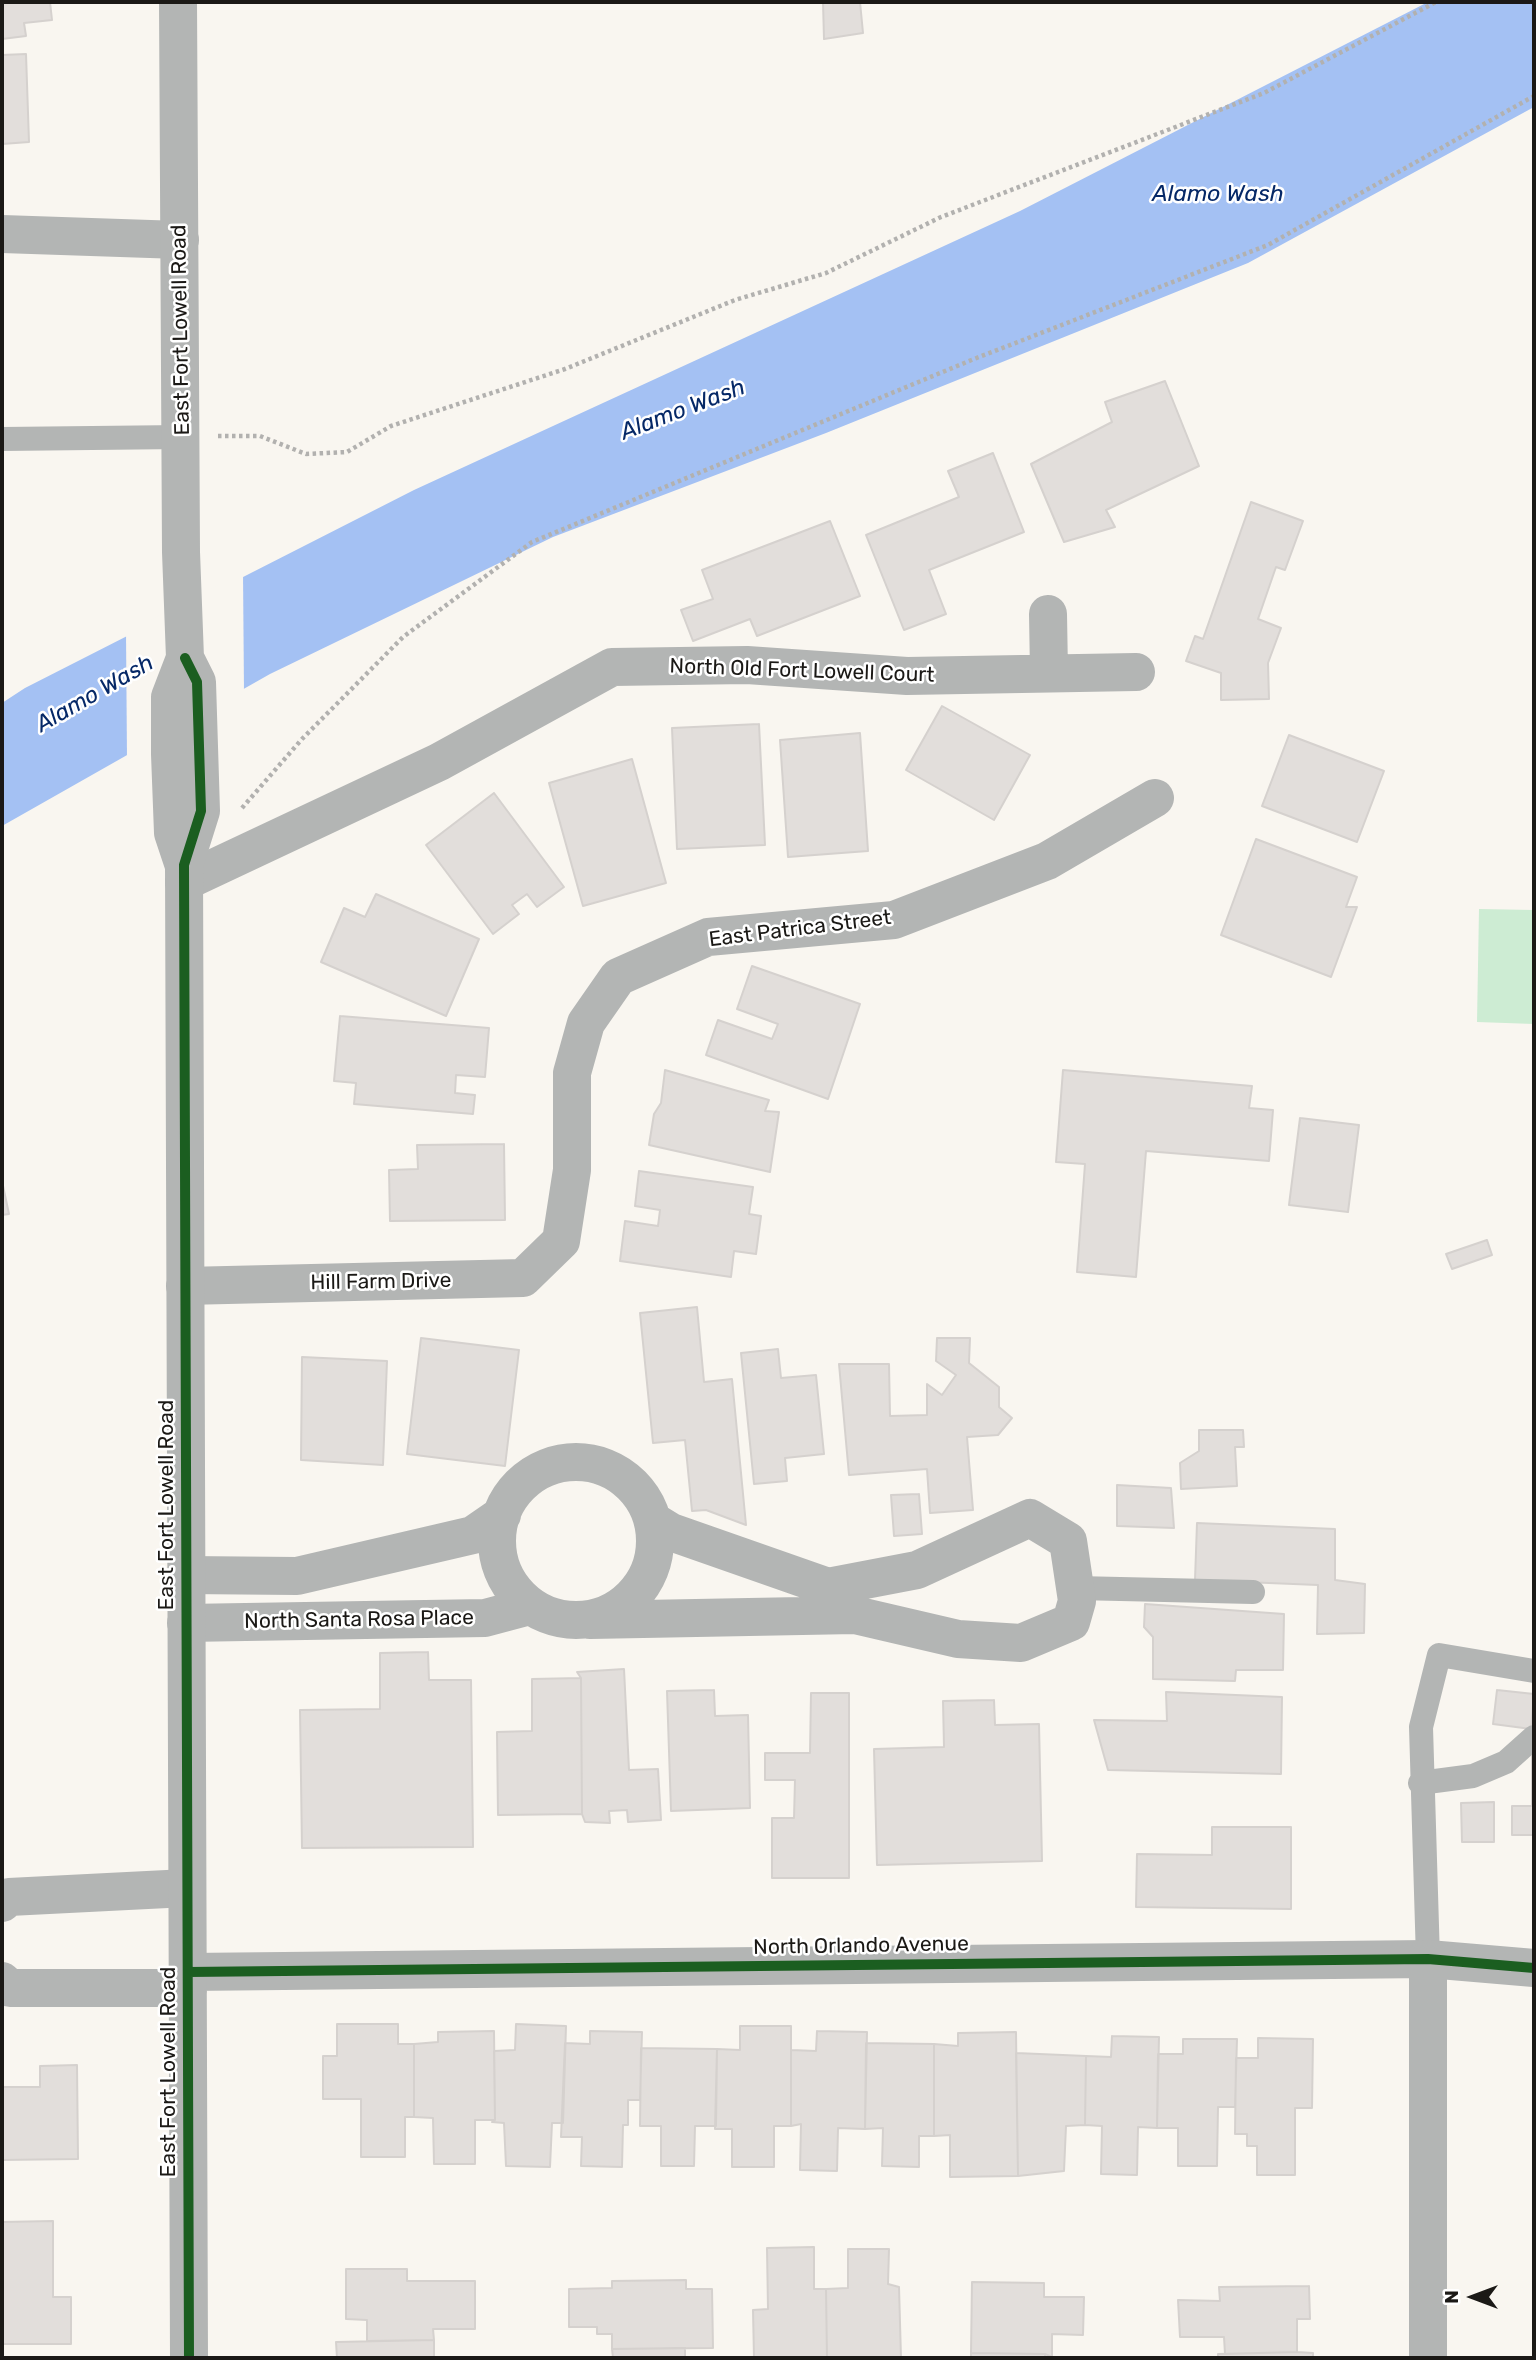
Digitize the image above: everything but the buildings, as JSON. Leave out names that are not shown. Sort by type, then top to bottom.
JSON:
[{"type":"street","name":"East Fort Lowell Road","points":[[178,2],[181,552],[185,658],[197,682],[173,833],[184,874],[189,2358]]},
{"type":"street","points":[[2,234],[180,240]]},
{"type":"street","points":[[1048,614],[1049,672]]},
{"type":"street","name":"North Old Fort Lowell Court","points":[[184,874],[439,762],[611,667],[747,665],[907,676],[1136,672]]},
{"type":"street","name":"East Patrica Street","points":[[561,1241],[572,1170],[572,1073],[586,1023],[618,977],[708,937],[894,920],[1047,861],[1155,798]]},
{"type":"street","name":"Hill Farm Drive","points":[[185,1286],[523,1278],[561,1241]]},
{"type":"street","points":[[590,1620],[620,1608],[642,1586],[655,1554],[653,1521],[631,1483],[600,1465],[583,1462],[550,1466],[532,1475],[514,1492],[502,1515],[498,1548],[502,1569],[513,1590],[530,1606],[555,1618],[590,1620],[855,1615],[958,1639],[1021,1643],[1071,1622],[1077,1601],[1068,1541],[1030,1518],[917,1570],[828,1587],[671,1532],[653,1521]]},
{"type":"street","points":[[186,1575],[297,1576],[473,1535],[502,1515]]},
{"type":"street","name":"North Santa Rosa Place","points":[[186,1623],[485,1618],[530,1606]]},
{"type":"street","points":[[2,1903],[9,1897],[187,1888]]},
{"type":"street","points":[[1428,1959],[1429,2358]]},
{"type":"street","name":"North Orlando Avenue","points":[[2,1981],[10,1987],[188,1980],[1428,1959],[1534,1968]]},
{"type":"lane","points":[[2,439],[182,437]]},
{"type":"lane","points":[[1076,1588],[1253,1592]]},
{"type":"lane","points":[[1428,1959],[1420,1783],[1421,1727],[1439,1655],[1534,1671]]},
{"type":"lane","points":[[1420,1783],[1472,1776],[1495,1767],[1506,1762],[1534,1737]]},
{"type":"path","points":[[182,437],[260,436],[306,454],[347,452],[391,426],[565,369],[735,300],[826,273],[941,217],[1264,93],[1436,2]]},
{"type":"path","points":[[237,813],[302,739],[403,637],[531,542],[974,359],[1268,245],[1534,96]]},
{"type":"green space","points":[[1479,909],[1534,910],[1534,1024],[1477,1022]]},
{"type":"water","name":"Alamo Wash","points":[[1428,2],[1534,2],[1534,107],[1248,263],[826,433],[553,537],[270,674],[2,826],[2,703],[25,688],[414,490],[1020,211]]},
{"type":"pier","points":[[243,573],[244,693],[127,759],[126,632]]},
{"type":"cycle path","points":[[185,658],[197,682],[201,811],[184,865],[189,2358]]},
{"type":"cycle path","points":[[188,1972],[1428,1959],[1534,1968]]}]
